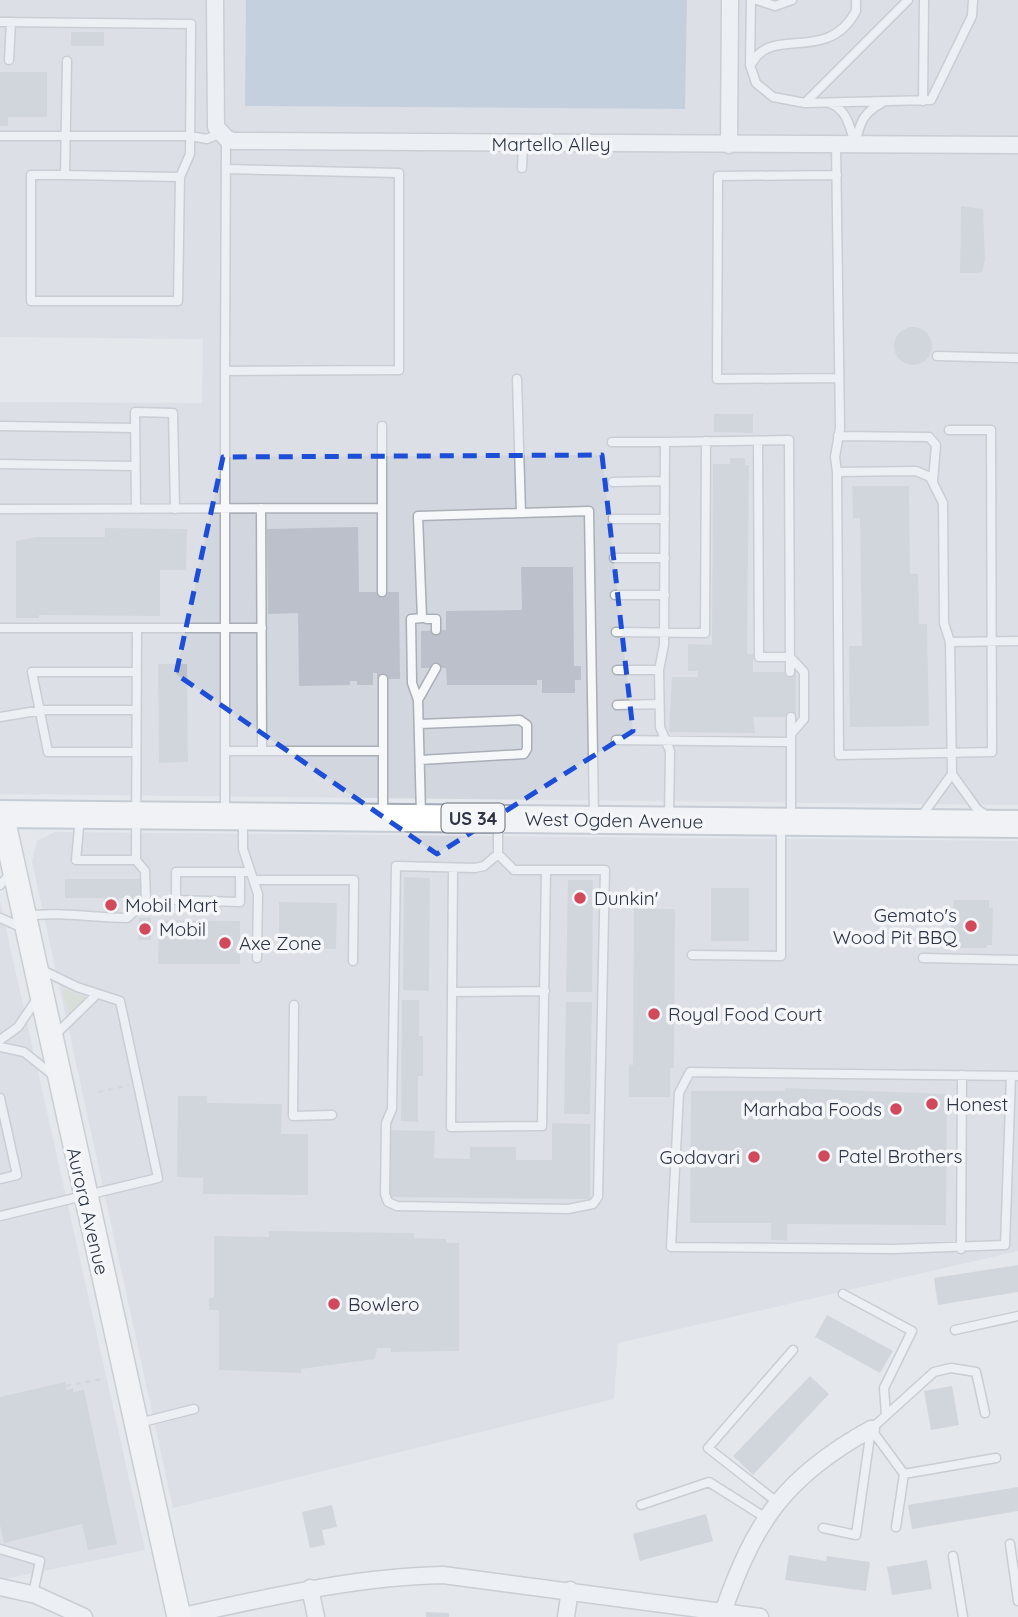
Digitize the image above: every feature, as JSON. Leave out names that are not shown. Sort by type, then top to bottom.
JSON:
[{"type":"main road","name":"West Ogden Avenue","points":[[1,811],[135,815],[1008,824]]},
{"type":"main road","name":"Aurora Avenue","points":[[1,811],[7,878],[16,921],[34,965],[178,1617]]},
{"type":"street","points":[[215,0],[216,127],[223,135]]},
{"type":"street","points":[[729,145],[730,0]]},
{"type":"street","name":"Martello Alley","points":[[223,135],[233,141],[1018,145]]},
{"type":"street","points":[[723,1612],[745,1553],[778,1502],[820,1459],[871,1429]]},
{"type":"street","points":[[178,1617],[310,1588],[361,1580],[443,1576],[570,1590],[760,1617]]},
{"type":"street","points":[[0,1587],[33,1594],[84,1617]]},
{"type":"street","points":[[310,1588],[316,1617]]},
{"type":"street","points":[[566,1617],[570,1590]]},
{"type":"lane","points":[[751,0],[750,65],[756,83],[773,97],[805,103],[931,100],[972,16],[972,0]]},
{"type":"lane","points":[[757,0],[775,6],[792,0]]},
{"type":"lane","points":[[750,65],[758,51],[773,45],[808,45],[839,32],[852,20],[856,11],[856,0]]},
{"type":"lane","points":[[805,103],[908,0]]},
{"type":"lane","points":[[923,101],[924,0]]},
{"type":"lane","points":[[0,22],[191,24],[191,154],[180,177],[178,300],[31,300],[31,175],[180,177]]},
{"type":"lane","points":[[9,60],[11,22]]},
{"type":"lane","points":[[65,176],[67,61]]},
{"type":"lane","points":[[823,101],[839,107],[848,120],[855,144]]},
{"type":"lane","points":[[855,144],[860,123],[868,110],[886,101]]},
{"type":"lane","points":[[0,136],[190,136],[207,139],[223,135],[227,169],[225,751],[234,816],[258,894],[257,958]]},
{"type":"lane","points":[[522,168],[523,144]]},
{"type":"lane","points":[[836,144],[839,378],[835,457],[839,755],[992,752],[991,429],[948,430]]},
{"type":"lane","points":[[225,371],[399,370],[398,173],[227,169]]},
{"type":"lane","points":[[837,175],[718,176],[717,379],[839,378]]},
{"type":"lane","points":[[937,356],[1018,358]]},
{"type":"lane","points":[[517,379],[521,513]]},
{"type":"lane","points":[[136,509],[135,412],[173,413],[175,509]]},
{"type":"lane","points":[[0,426],[135,428]]},
{"type":"lane","points":[[382,426],[382,592]]},
{"type":"lane","points":[[838,436],[929,437],[936,445],[933,481]]},
{"type":"lane","points":[[612,442],[789,440],[790,672]]},
{"type":"lane","points":[[616,632],[705,632],[706,441]]},
{"type":"lane","points":[[758,441],[759,657],[790,657],[804,672],[804,719],[791,738]]},
{"type":"lane","points":[[665,442],[665,632],[659,670],[659,704],[660,727],[670,751],[668,820]]},
{"type":"lane","points":[[0,464],[135,466]]},
{"type":"lane","points":[[837,472],[924,472],[933,481],[943,503],[944,623],[950,642],[951,774],[917,822]]},
{"type":"lane","points":[[613,482],[665,481]]},
{"type":"lane","points":[[261,508],[262,751]]},
{"type":"lane","points":[[0,509],[382,508]]},
{"type":"lane","points":[[432,631],[425,619],[418,516],[589,511],[594,820]]},
{"type":"lane","points":[[613,520],[665,519]]},
{"type":"lane","points":[[614,558],[665,558]]},
{"type":"lane","points":[[615,595],[665,595]]},
{"type":"lane","points":[[421,818],[418,700],[412,683],[411,619],[425,619]]},
{"type":"lane","points":[[0,628],[262,628]]},
{"type":"lane","points":[[16,921],[56,912],[74,917],[127,918],[146,901],[145,872],[136,860],[137,628]]},
{"type":"lane","points":[[950,642],[1018,641]]},
{"type":"lane","points":[[418,700],[428,683],[432,668]]},
{"type":"lane","points":[[617,670],[659,670]]},
{"type":"lane","points":[[135,752],[48,752],[32,672],[136,672]]},
{"type":"lane","points":[[383,679],[383,817]]},
{"type":"lane","points":[[617,705],[659,704]]},
{"type":"lane","points":[[0,717],[41,710],[136,710]]},
{"type":"lane","points":[[692,955],[781,956],[791,717]]},
{"type":"lane","points":[[419,723],[520,720],[527,725],[527,749],[524,754],[421,760]]},
{"type":"lane","points":[[616,740],[791,738]]},
{"type":"lane","points":[[225,751],[382,751]]},
{"type":"lane","points":[[951,774],[977,809],[1008,824]]},
{"type":"lane","points":[[80,814],[76,860],[136,860]]},
{"type":"lane","points":[[498,818],[498,854],[514,870],[606,870],[598,1197],[593,1204],[568,1209],[397,1206],[388,1202],[385,1194],[386,1124],[391,1109],[396,866],[484,866],[498,854]]},
{"type":"lane","points":[[453,868],[451,1127],[542,1126],[546,870]]},
{"type":"lane","points":[[240,872],[240,902],[176,900],[176,872],[240,872],[252,876],[354,880],[353,961]]},
{"type":"lane","points":[[923,958],[1018,960]]},
{"type":"lane","points":[[0,1216],[158,1178],[120,1001],[97,994],[34,965]]},
{"type":"lane","points":[[452,992],[545,991]]},
{"type":"lane","points":[[50,1040],[97,994]]},
{"type":"lane","points":[[0,1040],[18,1027],[40,995]]},
{"type":"lane","points":[[294,1005],[293,1116],[332,1115]]},
{"type":"lane","points":[[0,1047],[23,1052],[59,1080]]},
{"type":"lane","points":[[690,1072],[1014,1076],[1005,1245],[961,1249],[671,1247],[679,1093],[690,1072]]},
{"type":"lane","points":[[961,1249],[962,1075]]},
{"type":"lane","points":[[0,1098],[17,1175],[0,1179]]},
{"type":"lane","points":[[843,1294],[912,1331],[884,1388],[886,1415]]},
{"type":"lane","points":[[955,1329],[1018,1316]]},
{"type":"lane","points":[[778,1502],[708,1448],[793,1350]]},
{"type":"lane","points":[[823,1528],[856,1535],[871,1429],[934,1372],[951,1368],[976,1372],[985,1413]]},
{"type":"lane","points":[[137,1424],[194,1409]]},
{"type":"lane","points":[[871,1429],[904,1474],[896,1527]]},
{"type":"lane","points":[[904,1474],[996,1458]]},
{"type":"lane","points":[[640,1505],[709,1482],[766,1518]]},
{"type":"lane","points":[[1010,1544],[1018,1601]]},
{"type":"lane","points":[[0,1549],[40,1561],[33,1594]]},
{"type":"lane","points":[[953,1556],[963,1617]]},
{"type":"path","points":[[98,1092],[137,1083]]},
{"type":"path","points":[[66,1386],[102,1379]]},
{"type":"highlighted area","points":[[602,455],[633,731],[437,854],[176,674],[223,457]]},
{"type":"shaded area","points":[[0,0],[1018,0],[1018,805],[0,794],[0,402],[202,403],[203,339],[0,337]]},
{"type":"shaded area","points":[[55,832],[1018,841],[1018,1251],[618,1343],[614,1399],[173,1508],[32,861],[37,841]]},
{"type":"shaded area","points":[[0,902],[145,1550],[0,1580]]},
{"type":"green space","points":[[62,990],[85,997],[85,1001],[69,1013]]},
{"type":"water","points":[[246,0],[687,0],[685,109],[245,106]]},
{"type":"building","points":[[71,32],[104,32],[104,46],[71,46]]},
{"type":"building","points":[[0,72],[47,72],[47,117],[8,117],[8,126],[0,126]]},
{"type":"building","points":[[961,206],[983,209],[985,260],[982,272],[960,273]]},
{"type":"building","points":[[913,327],[926,333],[932,346],[926,359],[913,365],[900,359],[894,346],[900,333]]},
{"type":"building","points":[[714,414],[753,414],[753,433],[714,432]]},
{"type":"building","points":[[730,458],[745,458],[745,465],[749,465],[747,654],[753,654],[753,672],[796,672],[796,717],[753,717],[755,733],[669,732],[672,677],[698,677],[698,671],[688,671],[688,644],[712,645],[713,464],[730,464]]},
{"type":"building","points":[[852,486],[909,486],[910,574],[918,574],[919,624],[927,624],[929,726],[850,727],[849,646],[862,646],[860,518],[853,518]]},
{"type":"building","points":[[358,527],[359,592],[399,592],[400,679],[377,679],[377,673],[373,673],[373,685],[357,685],[357,681],[350,681],[350,685],[299,686],[298,613],[268,614],[267,529]]},
{"type":"building","points":[[105,528],[187,529],[186,570],[160,570],[160,616],[39,615],[39,618],[16,618],[16,541],[36,537],[105,537]]},
{"type":"building","points":[[521,567],[573,567],[574,666],[581,666],[581,680],[575,680],[575,693],[542,693],[542,680],[537,680],[537,685],[447,685],[446,668],[421,668],[421,631],[446,630],[446,611],[522,610]]},
{"type":"building","points":[[158,664],[187,664],[188,762],[159,763]]},
{"type":"building","points":[[404,877],[430,878],[429,991],[403,990]]},
{"type":"building","name":"Mobil","points":[[65,879],[141,879],[140,899],[119,898],[119,912],[104,911],[104,898],[65,898]]},
{"type":"building","points":[[568,880],[593,880],[592,992],[566,992]]},
{"type":"building","points":[[711,888],[749,888],[749,941],[711,941]]},
{"type":"building","name":"Gemato's Wood Pit BBQ","points":[[954,900],[989,900],[989,908],[993,908],[992,945],[987,945],[987,948],[956,948],[956,932],[950,932]]},
{"type":"building","points":[[279,902],[337,903],[336,949],[279,948]]},
{"type":"building","points":[[634,909],[675,909],[674,1068],[670,1068],[670,1097],[629,1097],[629,1064],[633,1065]]},
{"type":"building","name":"Mobil","points":[[139,918],[151,918],[151,940],[138,940]]},
{"type":"building","points":[[159,920],[240,921],[240,964],[158,964]]},
{"type":"building","points":[[402,1000],[419,1000],[419,1036],[423,1036],[423,1076],[418,1076],[418,1122],[401,1121]]},
{"type":"building","points":[[566,1002],[592,1002],[590,1114],[564,1114]]},
{"type":"building","points":[[785,1088],[947,1094],[946,1225],[787,1224],[787,1241],[771,1240],[771,1223],[690,1223],[691,1091],[785,1091]]},
{"type":"building","points":[[178,1096],[207,1096],[207,1103],[282,1104],[281,1134],[308,1134],[308,1195],[203,1194],[203,1178],[177,1177]]},
{"type":"building","points":[[552,1123],[590,1124],[590,1199],[390,1197],[391,1130],[435,1131],[434,1158],[470,1159],[470,1147],[516,1147],[516,1160],[552,1160]]},
{"type":"building","name":"Bowlero","points":[[269,1231],[414,1233],[414,1238],[446,1239],[446,1243],[459,1243],[459,1351],[391,1352],[391,1348],[377,1348],[375,1359],[301,1369],[301,1373],[219,1370],[219,1310],[209,1310],[209,1298],[214,1298],[214,1236],[269,1237]]},
{"type":"building","points":[[1018,1265],[1018,1292],[938,1305],[934,1278]]},
{"type":"building","points":[[827,1315],[893,1351],[880,1373],[815,1337]]},
{"type":"building","points":[[810,1376],[829,1394],[753,1475],[733,1456]]},
{"type":"building","points":[[65,1382],[67,1390],[84,1390],[117,1544],[88,1550],[82,1524],[4,1543],[0,1525],[0,1397]]},
{"type":"building","points":[[952,1386],[959,1425],[931,1430],[924,1391]]},
{"type":"building","points":[[1018,1487],[1018,1511],[912,1529],[908,1505]]},
{"type":"building","points":[[332,1505],[337,1527],[322,1530],[325,1545],[310,1548],[302,1512]]},
{"type":"building","points":[[706,1514],[713,1541],[640,1561],[633,1534]]},
{"type":"building","points":[[789,1555],[826,1561],[827,1556],[870,1562],[866,1591],[785,1580]]},
{"type":"building","points":[[927,1560],[932,1589],[892,1595],[887,1567]]},
{"type":"building","points":[[426,1612],[449,1613],[449,1617],[426,1617]]},
{"type":"place","name":"Dunkin'","points":[[580,898]]},
{"type":"place","name":"Mobil Mart","points":[[111,905]]},
{"type":"place","name":"Gemato's Wood Pit BBQ","points":[[971,926]]},
{"type":"place","name":"Mobil","points":[[145,929]]},
{"type":"place","name":"Axe Zone","points":[[225,943]]},
{"type":"place","name":"Royal Food Court","points":[[654,1014]]},
{"type":"place","name":"Honest","points":[[932,1104]]},
{"type":"place","name":"Marhaba Foods","points":[[896,1109]]},
{"type":"place","name":"Patel Brothers","points":[[824,1156]]},
{"type":"place","name":"Godavari","points":[[754,1157]]},
{"type":"place","name":"Bowlero","points":[[334,1304]]}]
